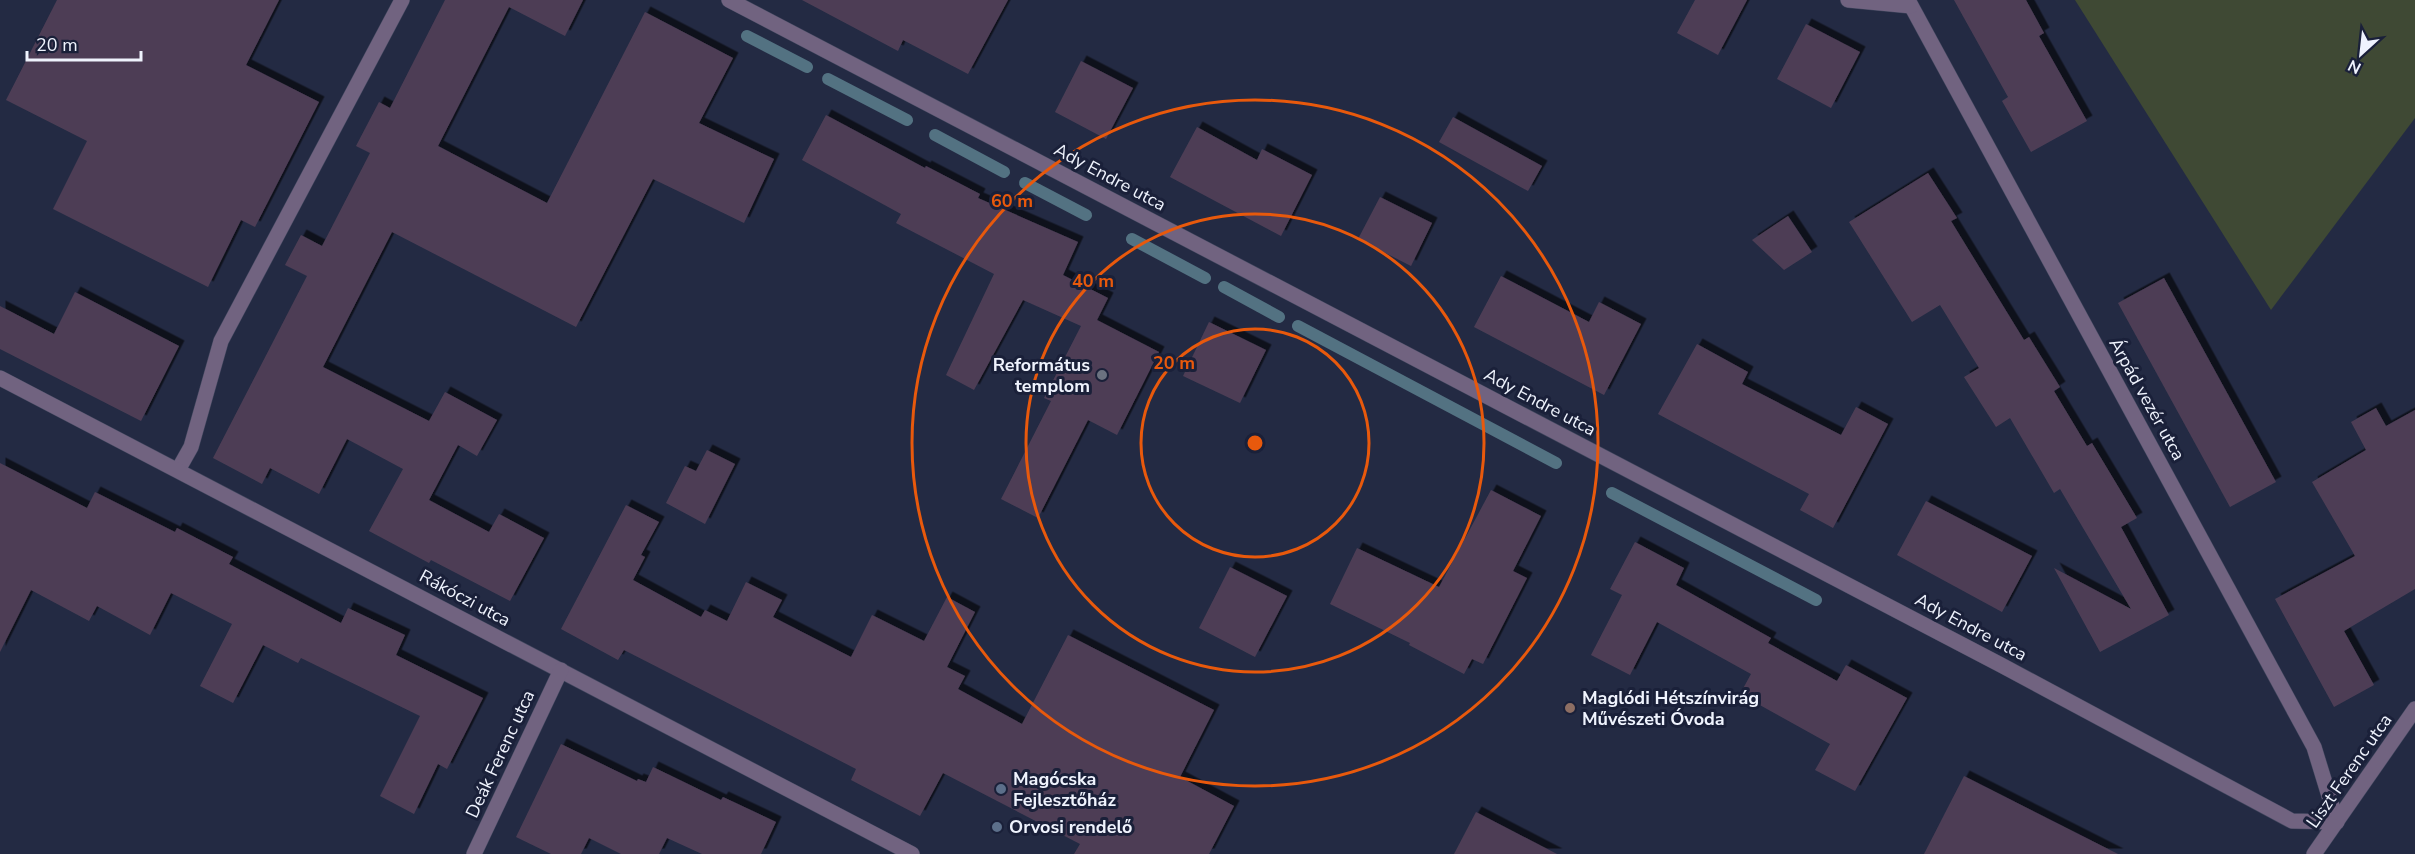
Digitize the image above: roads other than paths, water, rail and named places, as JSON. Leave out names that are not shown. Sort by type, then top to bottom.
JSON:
[{"type":"street","points":[[178,470],[191,447],[221,341],[402,0]]},
{"type":"street","name":"Ady Endre utca","points":[[729,0],[2001,665],[2292,821],[2337,822]]},
{"type":"street","points":[[1848,0],[1909,3]]},
{"type":"street","name":"Árpád vezér utca","points":[[1909,3],[2314,747],[2337,822]]},
{"type":"street","name":"Rákóczi utca","points":[[1,381],[178,470],[912,854]]},
{"type":"street","name":"Deák Ferenc utca","points":[[474,854],[561,670]]},
{"type":"street","name":"Liszt Ferenc utca","points":[[2314,854],[2415,709]]},
{"type":"waterway","points":[[747,36],[807,67]]},
{"type":"waterway","points":[[828,79],[907,120]]},
{"type":"waterway","points":[[935,135],[1004,172]]},
{"type":"waterway","points":[[1025,183],[1086,215]]},
{"type":"waterway","points":[[1132,239],[1205,278]]},
{"type":"waterway","points":[[1224,287],[1279,317]]},
{"type":"waterway","points":[[1298,326],[1556,463]]},
{"type":"waterway","points":[[1612,493],[1816,600]]},
{"type":"place","name":"Református templom","points":[[1102,375]]},
{"type":"place","name":"Maglódi Hétszínvirág Művészeti Óvoda","points":[[1570,708]]},
{"type":"place","name":"Magócska Fejlesztőház","points":[[1001,789]]},
{"type":"place","name":"Orvosi rendelő","points":[[997,827]]}]
